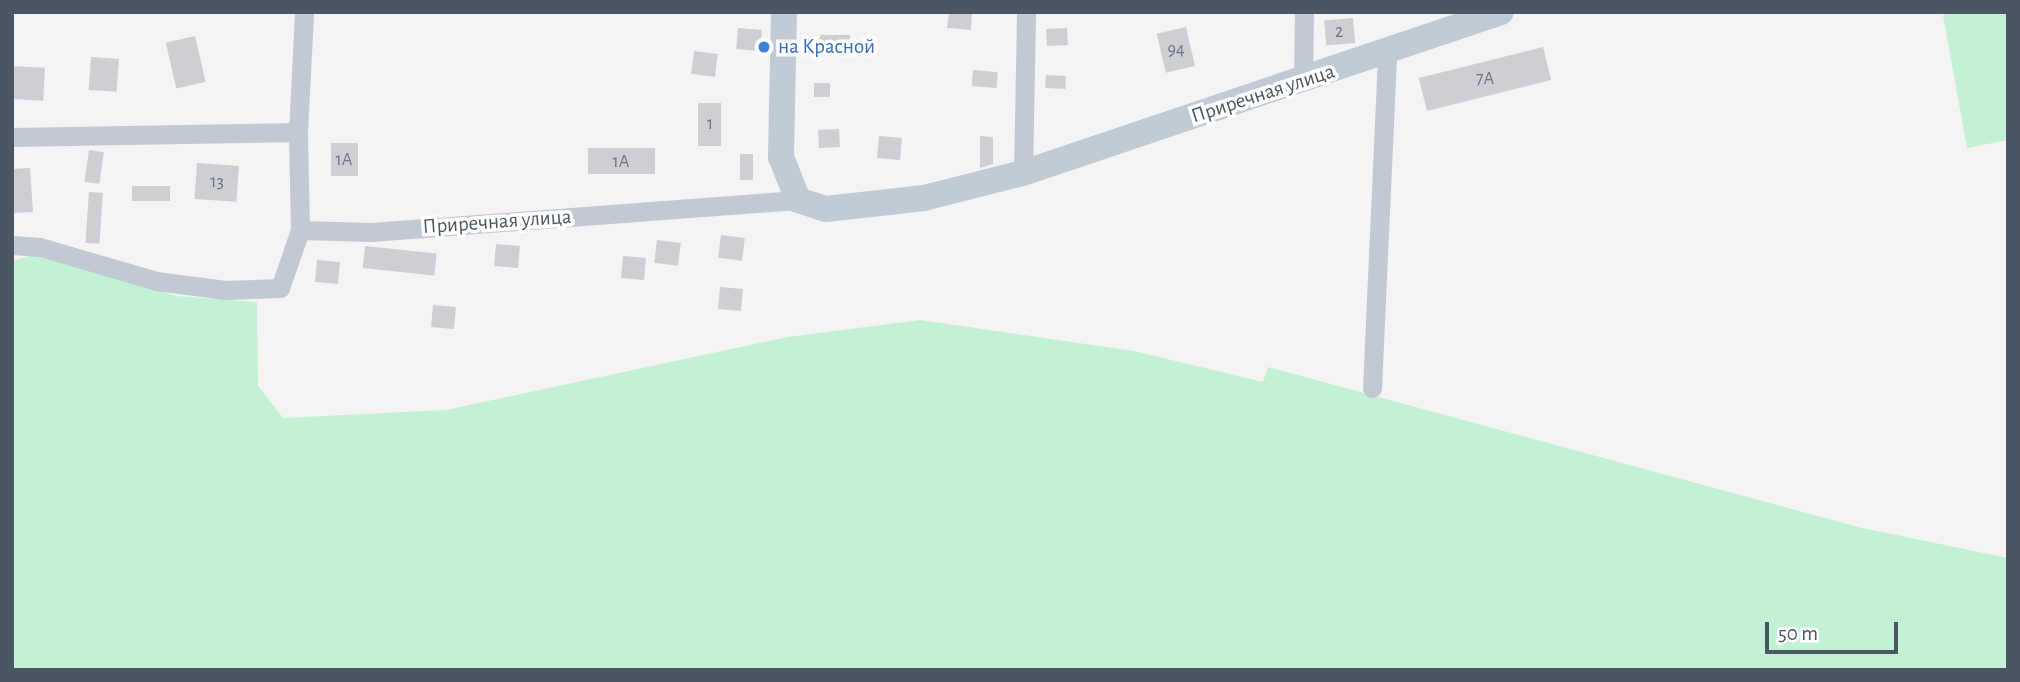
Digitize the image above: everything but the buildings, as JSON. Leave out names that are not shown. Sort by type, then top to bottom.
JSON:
[{"type":"street","points":[[12,245],[40,247],[156,281],[225,290],[279,288],[300,230],[298,132],[304,12]]},
{"type":"street","points":[[784,12],[781,158],[798,200]]},
{"type":"street","points":[[1023,173],[1026,12]]},
{"type":"street","points":[[1303,81],[1304,12]]},
{"type":"street","name":"Приречная улица","points":[[300,230],[371,232],[798,200],[826,209],[924,198],[1023,173],[1303,81],[1501,12]]},
{"type":"street","points":[[1372,388],[1387,52]]},
{"type":"street","points":[[12,137],[298,132]]},
{"type":"green space","points":[[1956,12],[2008,12],[2008,140],[1967,148],[1943,15]]},
{"type":"green space","points":[[33,255],[176,296],[257,302],[258,386],[283,418],[446,410],[788,337],[920,320],[1134,351],[1263,382],[1268,367],[1862,528],[2008,558],[2008,670],[12,670],[12,261]]},
{"type":"place","name":"на Красной","points":[[764,47]]}]
